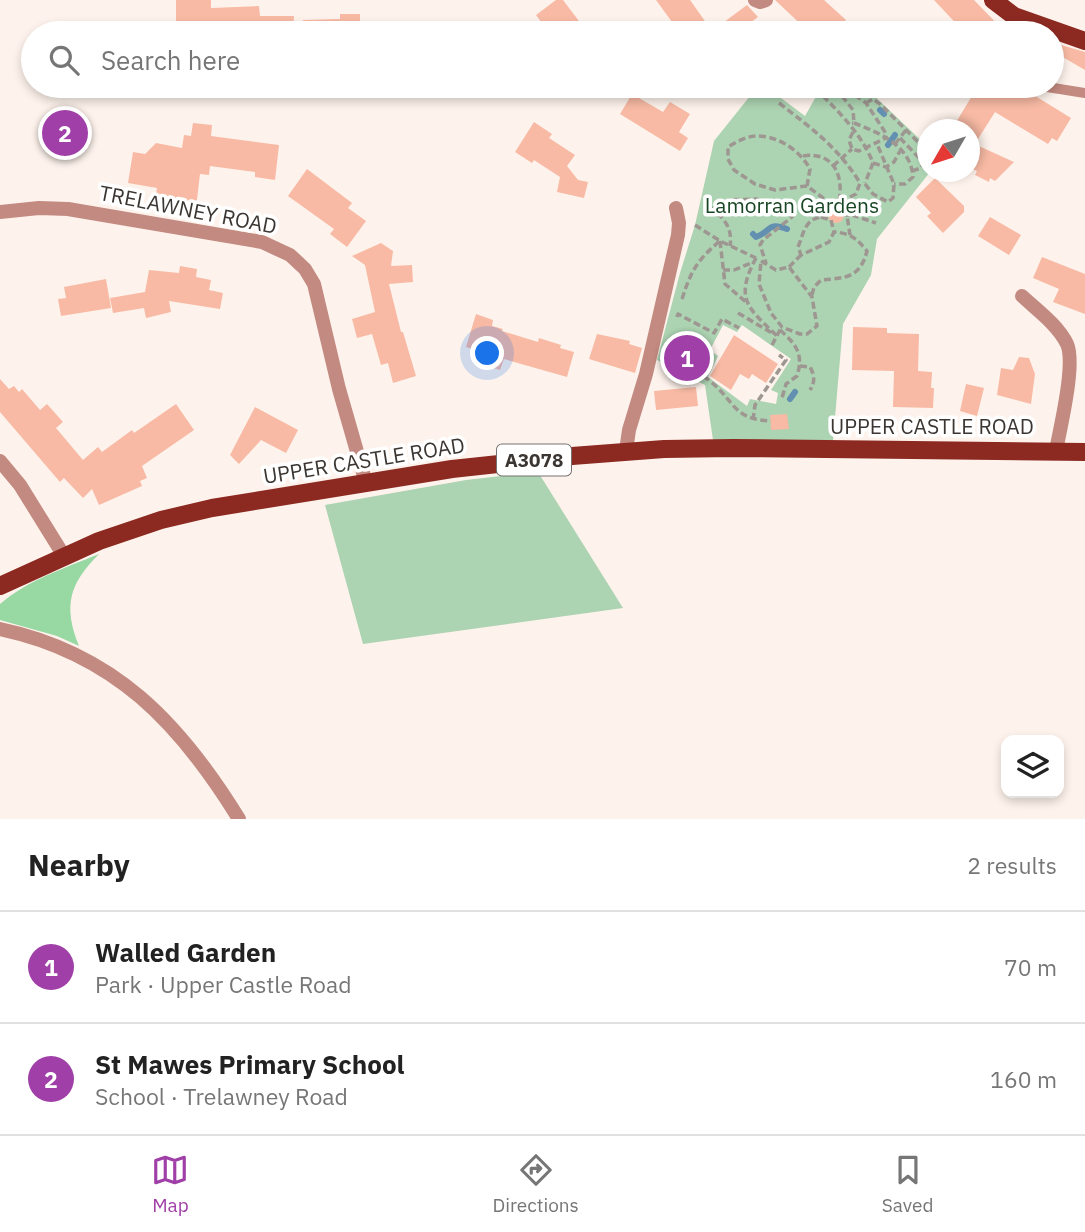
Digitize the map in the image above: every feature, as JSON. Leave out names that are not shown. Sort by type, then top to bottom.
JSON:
[{"type":"main road","points":[[993,0],[1014,16],[1028,21]]},
{"type":"main road","points":[[1064,34],[1085,41]]},
{"type":"main road","name":"UPPER CASTLE ROAD","points":[[0,586],[64,556],[135,528],[187,513],[452,469],[626,451],[733,448],[1085,452]]},
{"type":"street","points":[[755,0],[766,0]]},
{"type":"street","name":"TRELAWNEY ROAD","points":[[0,212],[39,208],[83,211],[262,243],[290,255],[305,269],[314,284],[342,400],[366,483]]},
{"type":"street","points":[[626,451],[678,235],[676,208]]},
{"type":"street","points":[[1023,296],[1059,332],[1069,352],[1056,451]]},
{"type":"street","points":[[0,461],[20,485],[64,556]]},
{"type":"street","points":[[0,629],[61,647],[111,673],[133,689],[172,727],[206,767],[239,819]]},
{"type":"lane","points":[[1064,90],[1085,93]]},
{"type":"path","points":[[825,98],[852,123],[888,137]]},
{"type":"path","points":[[844,98],[853,110],[854,133],[867,148],[873,163]]},
{"type":"path","points":[[859,98],[866,103],[888,137],[912,163],[913,177],[905,184],[894,184]]},
{"type":"path","points":[[866,103],[873,99],[917,141]]},
{"type":"path","points":[[779,103],[828,141],[862,183],[873,194],[888,202],[894,198],[894,184],[877,144]]},
{"type":"path","points":[[852,149],[849,140],[854,133],[865,127]]},
{"type":"path","points":[[895,144],[906,130]]},
{"type":"path","points":[[807,186],[810,169],[803,156],[777,140],[760,136],[744,138],[728,147],[728,159],[734,170],[755,184],[775,190],[807,186],[827,201],[837,201],[856,194],[873,163]]},
{"type":"path","points":[[852,149],[859,151],[888,137]]},
{"type":"path","points":[[900,138],[923,162],[921,168],[912,171]]},
{"type":"path","points":[[833,166],[852,149]]},
{"type":"path","points":[[873,163],[886,167],[894,162],[901,151]]},
{"type":"path","points":[[803,156],[815,154],[833,166],[841,177],[837,201]]},
{"type":"path","points":[[710,196],[709,206],[729,226],[730,246]]},
{"type":"path","points":[[719,214],[729,200],[757,199],[767,205],[780,204],[790,210],[792,217],[760,245],[766,263]]},
{"type":"path","points":[[821,217],[821,208],[827,201]]},
{"type":"path","points":[[837,201],[846,209],[850,235]]},
{"type":"path","points":[[843,215],[852,215],[876,223]]},
{"type":"path","points":[[695,225],[776,270],[789,267],[801,255],[829,242],[834,232],[831,220],[821,217],[811,219],[805,226],[797,247],[801,255]]},
{"type":"path","points":[[781,328],[807,334],[817,326],[812,297],[814,287],[821,280],[853,275],[864,265],[867,251],[857,239],[834,232]]},
{"type":"path","points":[[720,241],[725,284],[746,302],[753,313],[777,336]]},
{"type":"path","points":[[674,325],[692,270],[702,256],[720,241]]},
{"type":"path","points":[[723,270],[734,270],[756,260]]},
{"type":"path","points":[[746,302],[746,282],[756,260]]},
{"type":"path","points":[[756,260],[759,284],[771,313],[796,344],[800,366],[797,376],[783,389],[782,398]]},
{"type":"path","points":[[789,267],[812,297]]},
{"type":"path","points":[[738,313],[777,336]]},
{"type":"path","points":[[678,314],[714,333],[722,320],[739,328]]},
{"type":"path","points":[[772,345],[781,328]]},
{"type":"path","points":[[753,421],[755,405],[786,360],[779,355]]},
{"type":"path","points":[[665,356],[708,379],[726,396],[738,413],[753,421],[771,421]]},
{"type":"path","points":[[800,366],[810,367],[814,374],[814,383],[810,390]]},
{"type":"green space","name":"Lamorran Gardens","points":[[748,98],[781,98],[805,116],[815,98],[877,98],[917,136],[917,182],[922,182],[877,239],[871,275],[843,324],[833,441],[713,440],[705,385],[657,360],[695,225],[714,141]],"holes":[[[723,325],[737,332],[742,325],[791,359],[771,390],[778,393],[776,404],[750,399],[747,406],[708,377],[718,356],[710,350]]]},
{"type":"green space","points":[[538,472],[623,608],[363,644],[325,505],[466,480]]},
{"type":"green space","points":[[99,554],[81,575],[72,596],[71,619],[79,646],[57,636],[0,620],[0,604],[22,588]]},
{"type":"building","points":[[176,0],[211,0],[211,8],[259,6],[260,16],[294,16],[294,21],[176,21]]},
{"type":"building","points":[[556,0],[563,0],[579,21],[540,21],[536,15]]},
{"type":"building","points":[[656,0],[690,0],[705,21],[671,21]]},
{"type":"building","points":[[775,0],[824,0],[846,20],[845,21],[797,21]]},
{"type":"building","points":[[934,0],[974,0],[994,21],[954,21]]},
{"type":"building","points":[[747,5],[758,17],[752,21],[725,21]]},
{"type":"building","points":[[340,14],[360,14],[360,21],[303,21],[303,20],[340,19]]},
{"type":"building","points":[[1064,46],[1085,52],[1085,70],[1064,58]]},
{"type":"building","points":[[630,98],[639,98],[663,112],[670,102],[690,114],[679,132],[688,138],[680,151],[620,114]]},
{"type":"building","points":[[971,98],[1038,98],[1071,118],[1057,141],[1052,138],[1048,144],[995,112],[980,136],[980,119],[958,119]]},
{"type":"building","points":[[534,122],[552,134],[549,138],[575,155],[567,166],[578,180],[588,182],[584,198],[557,192],[560,177],[534,160],[532,163],[515,152]]},
{"type":"building","points":[[193,123],[212,125],[211,136],[279,145],[275,180],[255,177],[255,172],[210,166],[209,175],[200,174],[196,208],[154,204],[157,188],[128,183],[133,152],[145,154],[156,143],[182,148],[184,135],[191,136]]},
{"type":"building","points":[[980,147],[1014,162],[995,181],[990,178],[989,182],[980,178]]},
{"type":"building","points":[[307,169],[352,203],[348,208],[366,221],[347,247],[330,234],[334,229],[288,196]]},
{"type":"building","points":[[931,182],[939,182],[964,206],[964,212],[943,233],[927,216],[931,213],[916,197]]},
{"type":"building","points":[[836,207],[844,215],[836,223],[828,215]]},
{"type":"building","points":[[990,217],[1021,235],[1009,255],[978,236]]},
{"type":"building","points":[[381,243],[393,251],[391,266],[412,265],[413,282],[389,284],[416,376],[393,383],[388,363],[381,365],[372,334],[357,338],[352,319],[375,312],[365,265],[352,256]]},
{"type":"building","points":[[1042,257],[1085,274],[1085,314],[1053,302],[1059,289],[1033,278]]},
{"type":"building","points":[[180,266],[197,269],[196,277],[211,280],[209,290],[223,293],[220,309],[169,301],[171,312],[146,318],[144,308],[113,313],[110,298],[145,292],[149,270],[179,273]]},
{"type":"building","points":[[106,279],[111,308],[61,316],[58,299],[66,298],[64,287]]},
{"type":"building","points":[[476,314],[493,320],[492,326],[503,329],[502,331],[538,342],[539,338],[574,352],[567,377],[504,359],[500,370],[484,365],[487,354],[466,347]]},
{"type":"building","points":[[853,327],[887,328],[887,333],[919,334],[918,371],[932,372],[933,408],[893,407],[894,371],[852,370]]},
{"type":"building","points":[[597,334],[630,341],[629,344],[642,348],[635,373],[589,359]]},
{"type":"building","points":[[734,335],[778,364],[766,383],[752,374],[749,379],[740,374],[731,390],[710,376]]},
{"type":"building","points":[[1019,357],[1029,358],[1035,374],[1031,404],[997,395],[1001,368],[1013,370]]},
{"type":"building","points":[[0,379],[9,389],[14,386],[19,392],[22,389],[40,410],[47,404],[63,422],[56,428],[83,460],[98,447],[102,452],[132,430],[134,433],[176,404],[194,430],[142,466],[147,478],[140,481],[142,486],[99,505],[92,489],[83,498],[64,478],[60,482],[0,412]]},
{"type":"building","points":[[966,384],[984,388],[977,416],[960,411]]},
{"type":"building","points":[[696,387],[698,406],[656,410],[654,391]]},
{"type":"building","points":[[255,407],[298,430],[286,453],[261,440],[239,464],[230,455]]},
{"type":"building","points":[[787,414],[789,429],[771,430],[770,415]]},
{"type":"waterway","points":[[880,110],[884,114]]},
{"type":"waterway","points":[[888,145],[895,135]]},
{"type":"waterway","points":[[753,234],[756,237],[776,226],[787,229]]},
{"type":"waterway","points":[[790,399],[795,392]]},
{"type":"place","name":"St Mawes Primary School","points":[[65,133]]},
{"type":"place","name":"Walled Garden","points":[[687,358]]}]
